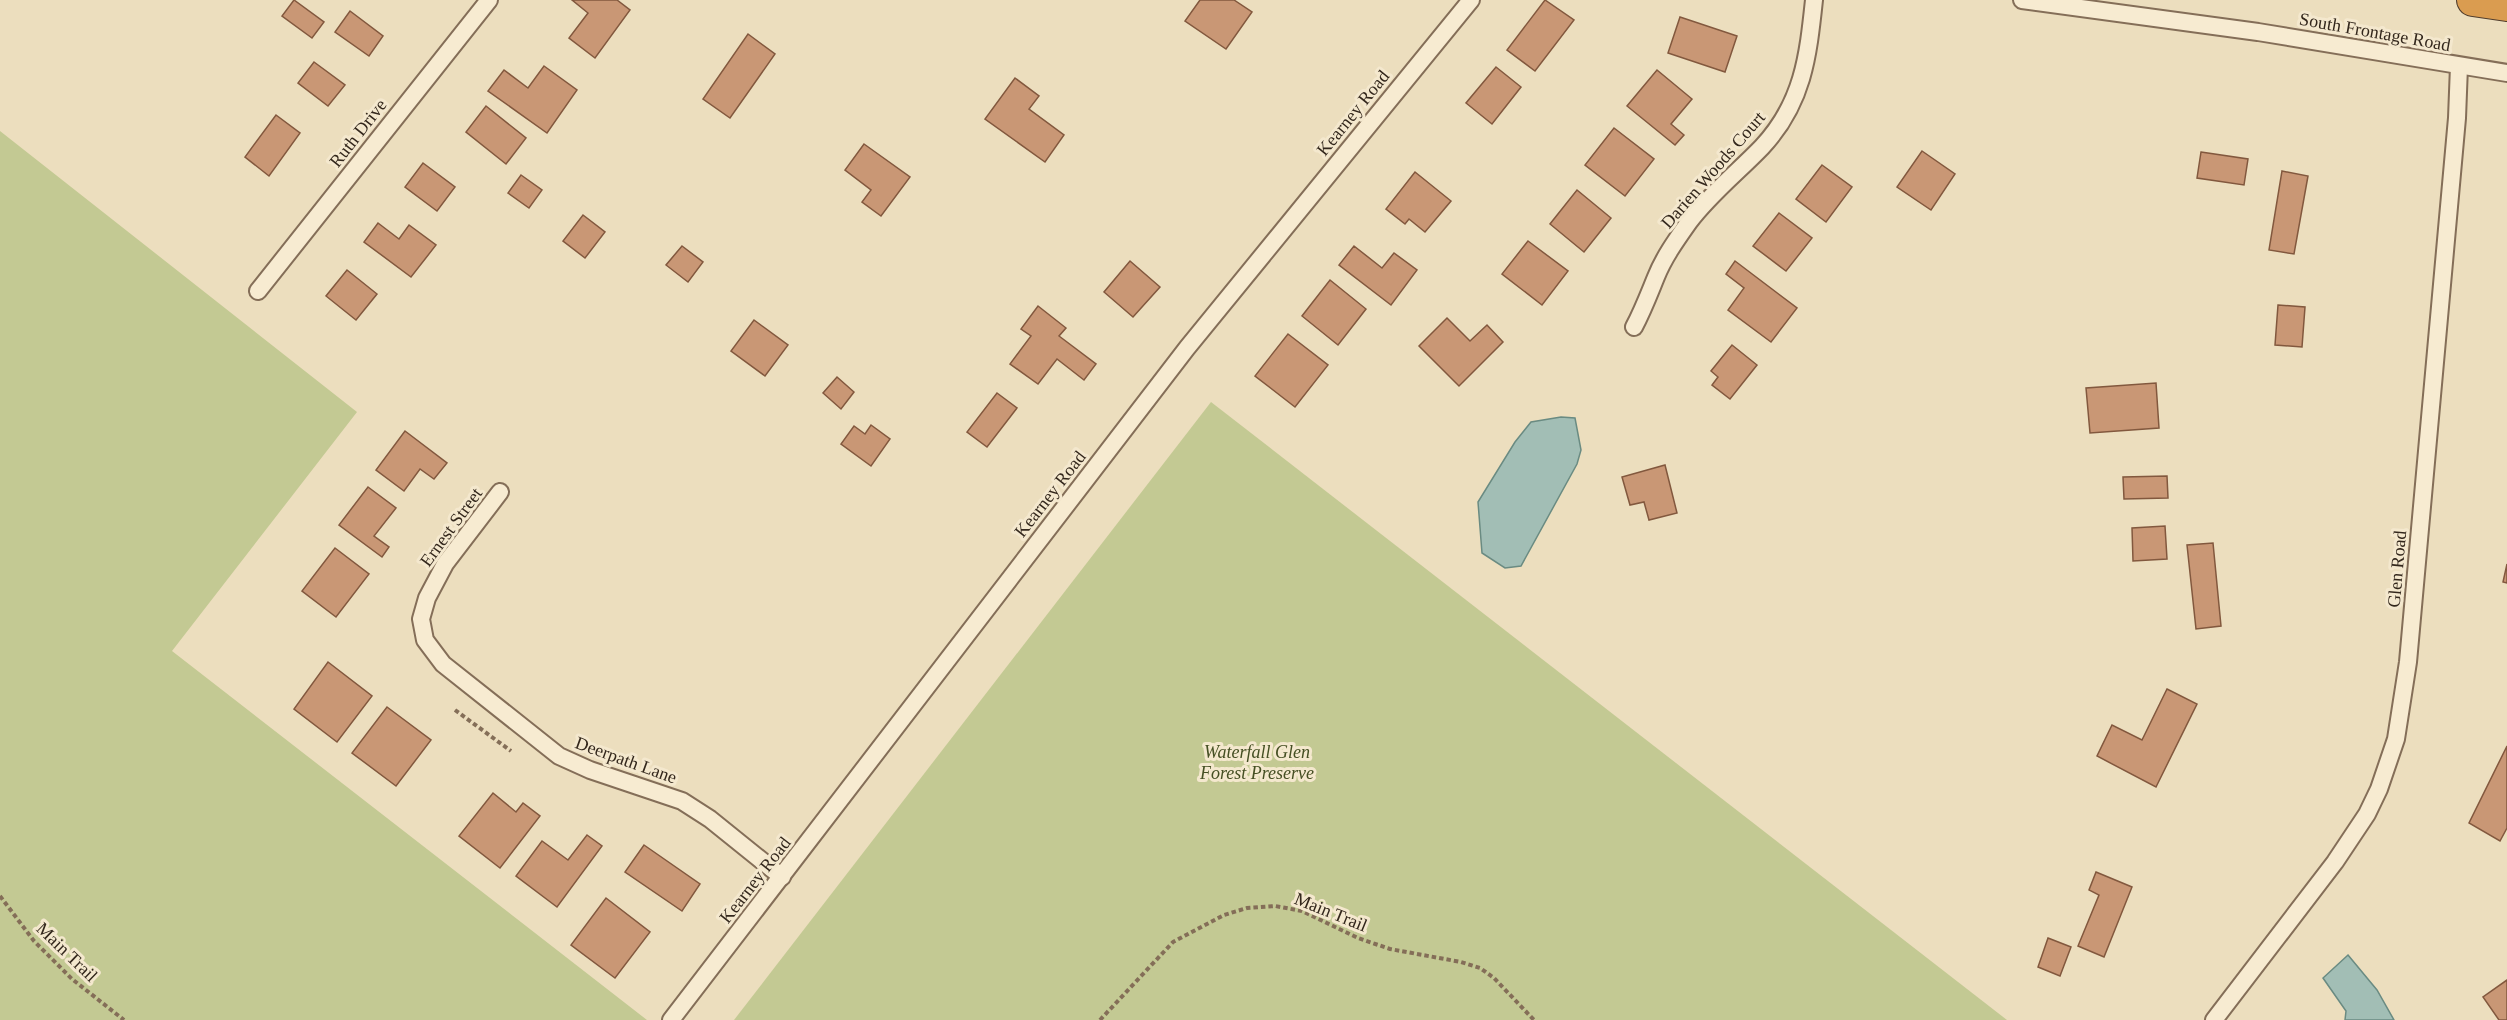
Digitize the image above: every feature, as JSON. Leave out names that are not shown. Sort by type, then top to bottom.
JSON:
[{"type":"highway","points":[[2473,0],[2507,5]]},
{"type":"street","name":"Ruth Drive","points":[[258,291],[489,0]]},
{"type":"street","name":"Kearney Road","points":[[671,1020],[1187,348],[1471,0]]},
{"type":"street","name":"Darien Woods Court","points":[[1634,327],[1647,303],[1656,277],[1678,237],[1710,199],[1773,134],[1786,114],[1795,97],[1807,60],[1814,0]]},
{"type":"street","name":"South Frontage Road","points":[[2022,0],[2258,32],[2507,73]]},
{"type":"street","name":"Glen Road","points":[[2214,1020],[2355,834],[2379,789],[2396,739],[2408,662],[2457,118],[2459,66]]},
{"type":"street","name":"Ernest Street","points":[[421,618],[427,598],[445,564],[500,492]]},
{"type":"street","name":"Deerpath Lane","points":[[421,618],[425,640],[443,664],[559,756],[590,770],[682,801],[710,819],[782,877]]},
{"type":"path","points":[[455,710],[511,752]]},
{"type":"path","name":"Main Trail","points":[[0,896],[33,941],[72,980],[124,1020]]},
{"type":"path","name":"Main Trail","points":[[1100,1020],[1173,942],[1224,915],[1248,908],[1275,906],[1302,911],[1358,938],[1390,949],[1461,962],[1480,968],[1494,978],[1534,1020]]},
{"type":"green space","points":[[0,131],[357,412],[172,651],[647,1020],[0,1020]]},
{"type":"green space","name":"Waterfall Glen Forest Preserve","points":[[1211,402],[2007,1020],[734,1020]]},
{"type":"water","points":[[1561,417],[1575,418],[1581,450],[1577,464],[1521,566],[1505,568],[1482,553],[1478,502],[1515,442],[1531,422]]},
{"type":"water","points":[[2348,955],[2377,990],[2394,1020],[2345,1020],[2346,1011],[2323,978]]},
{"type":"building","points":[[294,0],[324,22],[312,38],[282,16]]},
{"type":"building","points":[[572,0],[617,0],[630,10],[595,58],[569,38],[588,13]]},
{"type":"building","points":[[1200,0],[1234,0],[1252,12],[1226,49],[1185,21]]},
{"type":"building","points":[[1545,0],[1574,20],[1535,71],[1507,50]]},
{"type":"building","points":[[350,11],[383,36],[369,56],[335,32]]},
{"type":"building","points":[[1680,17],[1737,36],[1725,72],[1668,53]]},
{"type":"building","points":[[748,34],[775,54],[730,118],[703,99]]},
{"type":"building","points":[[314,62],[345,85],[328,106],[298,83]]},
{"type":"building","points":[[544,66],[577,90],[547,133],[488,91],[504,70],[528,88]]},
{"type":"building","points":[[1496,67],[1521,87],[1492,124],[1466,103]]},
{"type":"building","points":[[1657,70],[1692,99],[1671,124],[1684,135],[1675,145],[1627,106]]},
{"type":"building","points":[[1015,78],[1039,96],[1029,109],[1064,135],[1045,162],[985,119]]},
{"type":"building","points":[[486,106],[526,138],[506,164],[466,132]]},
{"type":"building","points":[[276,115],[300,133],[269,176],[245,157]]},
{"type":"building","points":[[1614,128],[1654,159],[1625,196],[1585,165]]},
{"type":"building","points":[[864,144],[910,177],[881,216],[862,202],[871,190],[845,170]]},
{"type":"building","points":[[1922,151],[1955,174],[1931,210],[1897,187]]},
{"type":"building","points":[[2201,152],[2248,159],[2244,185],[2197,178]]},
{"type":"building","points":[[423,163],[455,187],[437,211],[405,187]]},
{"type":"building","points":[[1822,165],[1852,187],[1826,222],[1796,199]]},
{"type":"building","points":[[2282,171],[2308,176],[2294,254],[2269,250]]},
{"type":"building","points":[[1415,172],[1451,201],[1425,232],[1409,219],[1405,224],[1386,209]]},
{"type":"building","points":[[521,175],[542,190],[529,208],[508,193]]},
{"type":"building","points":[[1577,190],[1611,218],[1584,252],[1550,224]]},
{"type":"building","points":[[1779,213],[1812,238],[1786,271],[1753,246]]},
{"type":"building","points":[[583,215],[605,232],[585,258],[563,241]]},
{"type":"building","points":[[378,223],[399,239],[409,225],[436,245],[411,277],[364,242]]},
{"type":"building","points":[[1528,241],[1568,271],[1542,305],[1502,274]]},
{"type":"building","points":[[682,246],[703,262],[688,282],[666,265]]},
{"type":"building","points":[[1354,246],[1382,268],[1394,253],[1417,270],[1391,305],[1339,265]]},
{"type":"building","points":[[1130,261],[1160,287],[1133,317],[1104,292]]},
{"type":"building","points":[[1735,261],[1797,308],[1771,342],[1728,310],[1744,288],[1726,274]]},
{"type":"building","points":[[347,270],[377,294],[356,320],[326,296]]},
{"type":"building","points":[[1330,280],[1366,309],[1338,345],[1302,316]]},
{"type":"building","points":[[2278,305],[2305,307],[2302,347],[2275,345]]},
{"type":"building","points":[[1038,306],[1066,328],[1059,336],[1096,364],[1084,380],[1057,359],[1038,384],[1010,364],[1031,336],[1021,329]]},
{"type":"building","points":[[1447,318],[1470,341],[1487,325],[1503,342],[1459,386],[1419,346]]},
{"type":"building","points":[[754,320],[788,345],[765,376],[731,351]]},
{"type":"building","points":[[1288,334],[1328,365],[1295,407],[1255,376]]},
{"type":"building","points":[[1732,345],[1757,365],[1730,399],[1712,385],[1718,377],[1711,371]]},
{"type":"building","points":[[837,377],[854,392],[841,409],[823,393]]},
{"type":"building","points":[[2156,383],[2159,428],[2090,433],[2086,388]]},
{"type":"building","points":[[997,393],[1017,408],[987,447],[967,432]]},
{"type":"building","points":[[871,425],[890,439],[871,466],[841,444],[854,426],[865,434]]},
{"type":"building","points":[[405,431],[447,463],[434,479],[420,469],[404,491],[376,470]]},
{"type":"building","points":[[1665,465],[1677,513],[1649,520],[1644,502],[1630,505],[1622,477]]},
{"type":"building","points":[[2167,476],[2168,498],[2124,499],[2123,477]]},
{"type":"building","points":[[368,487],[396,508],[374,536],[389,547],[382,557],[339,525]]},
{"type":"building","points":[[2165,526],[2167,559],[2133,561],[2132,528]]},
{"type":"building","points":[[2213,543],[2221,626],[2196,629],[2187,545]]},
{"type":"building","points":[[335,548],[369,574],[336,617],[302,591]]},
{"type":"building","points":[[2507,564],[2507,583],[2503,582]]},
{"type":"building","points":[[328,662],[372,696],[337,742],[294,709]]},
{"type":"building","points":[[2167,689],[2197,704],[2156,787],[2097,756],[2112,725],[2142,740]]},
{"type":"building","points":[[387,707],[431,740],[396,786],[352,753]]},
{"type":"building","points":[[2507,746],[2507,828],[2500,841],[2469,823]]},
{"type":"building","points":[[493,793],[516,812],[523,803],[540,816],[500,868],[459,836]]},
{"type":"building","points":[[587,835],[602,846],[557,907],[516,876],[542,841],[568,860]]},
{"type":"building","points":[[644,845],[700,884],[682,911],[625,872]]},
{"type":"building","points":[[2096,872],[2132,887],[2104,957],[2078,946],[2099,895],[2089,890]]},
{"type":"building","points":[[606,898],[650,932],[615,978],[571,945]]},
{"type":"building","points":[[2048,938],[2071,947],[2060,976],[2038,967]]},
{"type":"building","points":[[2507,980],[2507,1020],[2499,1020],[2483,997]]}]
